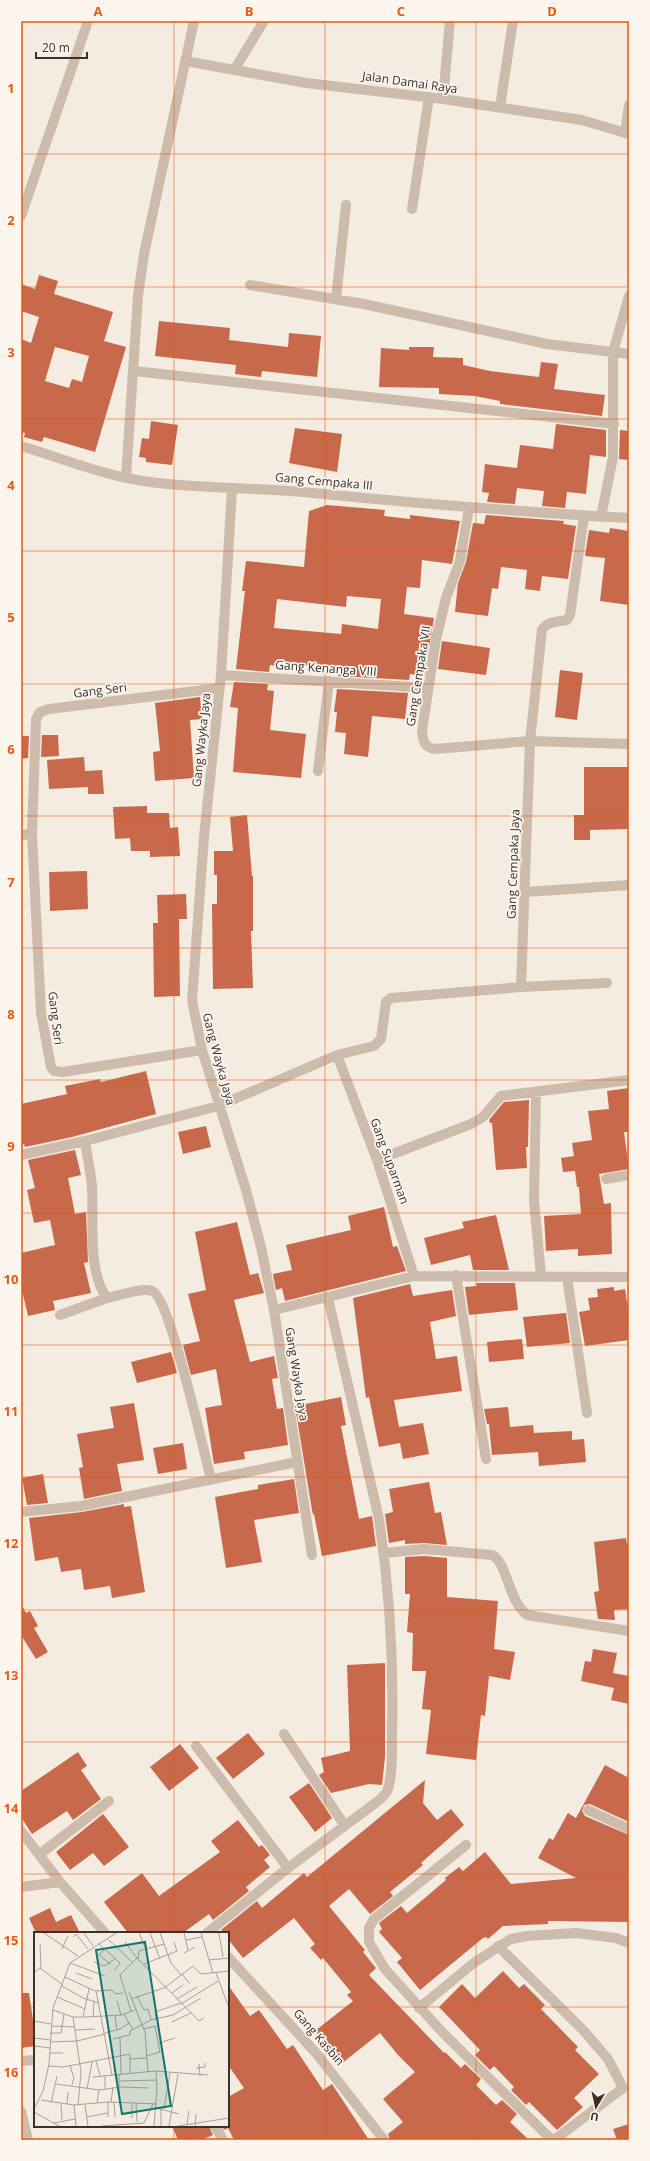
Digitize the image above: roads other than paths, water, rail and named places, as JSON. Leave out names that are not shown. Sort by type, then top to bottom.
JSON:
[{"type":"street","points":[[21,216],[39,157],[88,21]]},
{"type":"street","points":[[126,478],[138,296],[144,254],[194,21]]},
{"type":"street","points":[[234,70],[264,21]]},
{"type":"street","points":[[443,98],[450,21]]},
{"type":"street","points":[[500,107],[513,21]]},
{"type":"street","name":"Jalan Damai Raya","points":[[185,61],[306,82],[443,98],[582,120],[627,134]]},
{"type":"street","points":[[412,209],[429,97]]},
{"type":"street","points":[[627,134],[629,105]]},
{"type":"street","points":[[336,298],[346,205]]},
{"type":"street","points":[[250,285],[336,298],[547,344],[629,354]]},
{"type":"street","points":[[601,517],[613,457],[614,424],[612,352],[629,296]]},
{"type":"street","points":[[134,371],[614,424]]},
{"type":"street","name":"Gang Cempaka III","points":[[21,446],[126,478],[171,484],[232,489],[266,489],[469,508],[629,518]]},
{"type":"street","name":"Gang Wayka Jaya","points":[[232,489],[220,688],[204,837],[193,976],[194,1019],[218,1106],[246,1190],[261,1247],[274,1310],[312,1555]]},
{"type":"street","name":"Gang Cempaka VII","points":[[469,508],[460,561],[442,611],[422,730],[424,744],[429,748],[435,749],[530,740],[629,744]]},
{"type":"street","name":"Gang Cempaka Jaya","points":[[521,987],[526,892],[530,740],[542,630],[545,625],[550,623],[567,620],[570,615],[584,516]]},
{"type":"street","name":"Gang Kenanga VIII","points":[[221,675],[428,688]]},
{"type":"street","points":[[318,771],[329,681]]},
{"type":"street","name":"Gang Seri","points":[[202,1050],[63,1072],[54,1071],[51,1067],[41,1012],[32,834],[37,716],[40,712],[220,688]]},
{"type":"street","points":[[21,834],[32,834]]},
{"type":"street","points":[[526,892],[629,885]]},
{"type":"street","points":[[21,1155],[85,1141],[218,1106],[337,1055],[374,1046],[381,1040],[386,1002],[389,999],[521,987],[607,983]]},
{"type":"street","name":"Gang Suparman","points":[[337,1055],[377,1160],[414,1276]]},
{"type":"street","points":[[377,1160],[471,1124],[483,1116],[501,1096],[629,1080]]},
{"type":"street","points":[[536,1092],[534,1200],[541,1276]]},
{"type":"street","points":[[85,1141],[92,1185],[94,1260],[102,1291],[107,1298]]},
{"type":"street","points":[[606,1179],[629,1175]]},
{"type":"street","points":[[456,1275],[486,1459]]},
{"type":"street","points":[[274,1310],[414,1276],[629,1277]]},
{"type":"street","points":[[567,1277],[587,1413]]},
{"type":"street","points":[[60,1315],[107,1298],[145,1290],[152,1291],[158,1295],[164,1308],[186,1379],[211,1479]]},
{"type":"street","points":[[208,1932],[288,1868],[382,1797],[386,1792],[389,1780],[392,1743],[392,1648],[390,1603],[384,1553],[379,1519],[328,1298]]},
{"type":"street","points":[[21,1512],[81,1506],[297,1462]]},
{"type":"street","points":[[384,1553],[424,1549],[492,1555],[499,1560],[513,1597],[519,1607],[527,1615],[629,1631]]},
{"type":"street","points":[[284,1734],[345,1826]]},
{"type":"street","points":[[196,1746],[288,1868]]},
{"type":"street","points":[[40,1854],[110,1801]]},
{"type":"street","points":[[588,1810],[629,1829]]},
{"type":"street","points":[[21,1831],[60,1882],[104,1932]]},
{"type":"street","points":[[466,1845],[374,1919],[369,1928],[369,1942],[373,1952],[385,1969],[419,2008],[553,2140],[626,2088],[608,2059],[583,2030],[498,1946]]},
{"type":"street","points":[[21,1887],[60,1882]]},
{"type":"street","points":[[419,2008],[476,1962],[498,1946],[511,1939],[527,1936],[576,1933],[616,1938],[629,1943]]},
{"type":"street","name":"Gang Kasbin","points":[[229,1958],[316,2053],[384,2140]]},
{"type":"street","points":[[21,2061],[34,2060]]},
{"type":"street","points":[[21,2110],[28,2140]]},
{"type":"street","points":[[216,2127],[223,2140]]}]
